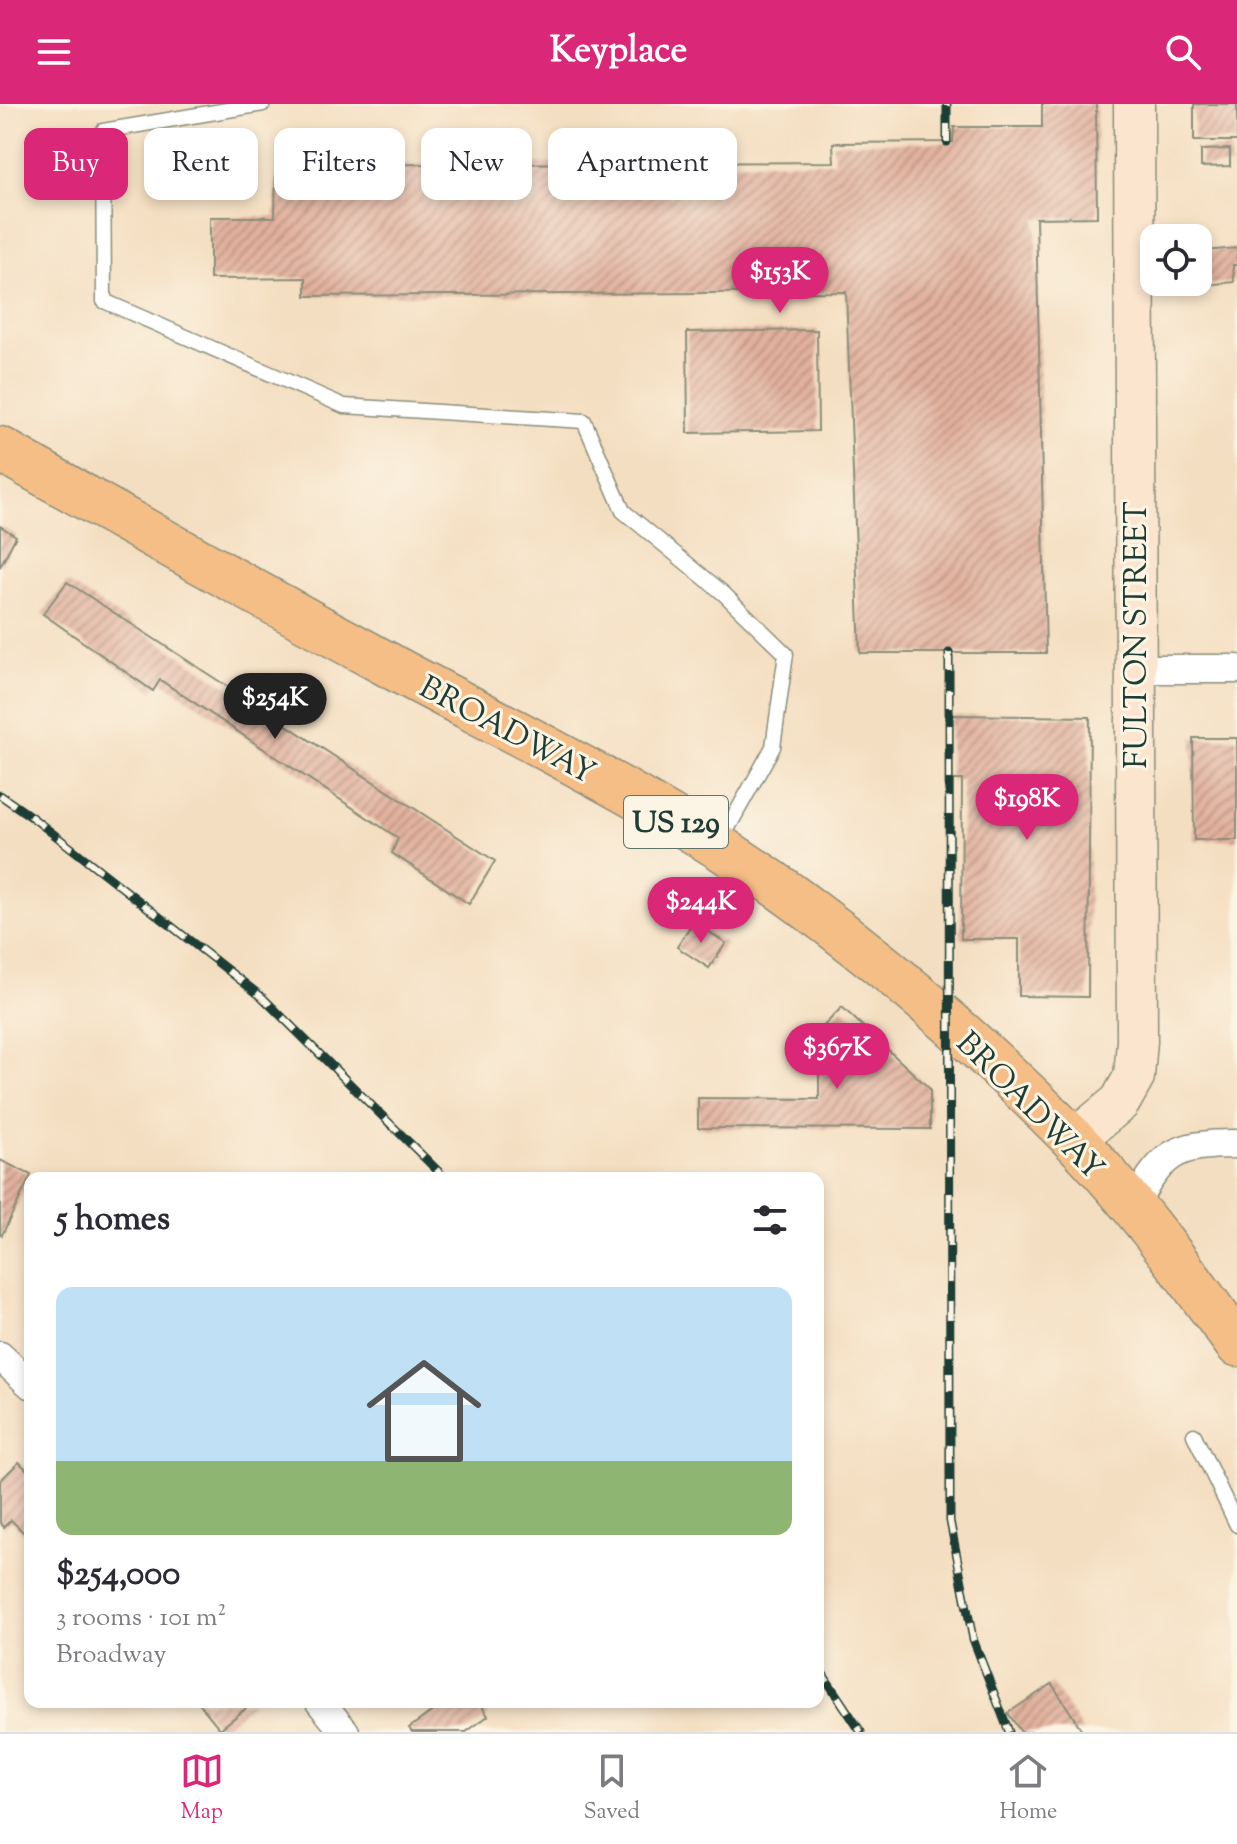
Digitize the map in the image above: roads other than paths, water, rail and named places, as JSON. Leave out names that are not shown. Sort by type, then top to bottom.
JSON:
[{"type":"main road","name":"BROADWAY","points":[[0,449],[158,539],[581,767],[718,846],[795,898],[871,956],[975,1047],[1074,1140],[1132,1208],[1237,1344]]},
{"type":"street","name":"FULTON STREET","points":[[1074,1140],[1120,1102],[1134,1077],[1137,1041],[1134,104]]},
{"type":"street","points":[[1135,669],[1237,669]]},
{"type":"street","points":[[1132,1208],[1150,1177],[1175,1153],[1191,1146],[1237,1144]]},
{"type":"street","points":[[0,1356],[24,1378]]},
{"type":"street","points":[[325,1708],[345,1732]]},
{"type":"lane","points":[[263,104],[103,131],[104,301],[344,406],[584,421],[623,511],[723,593],[786,654],[773,747],[718,846]]},
{"type":"lane","points":[[1194,1435],[1237,1525]]},
{"type":"railway","points":[[947,104],[947,142]]},
{"type":"railway","points":[[949,653],[950,1521],[973,1639],[1009,1732]]},
{"type":"railway","points":[[0,795],[262,997],[439,1172]]},
{"type":"railway","points":[[824,1676],[861,1732]]}]
